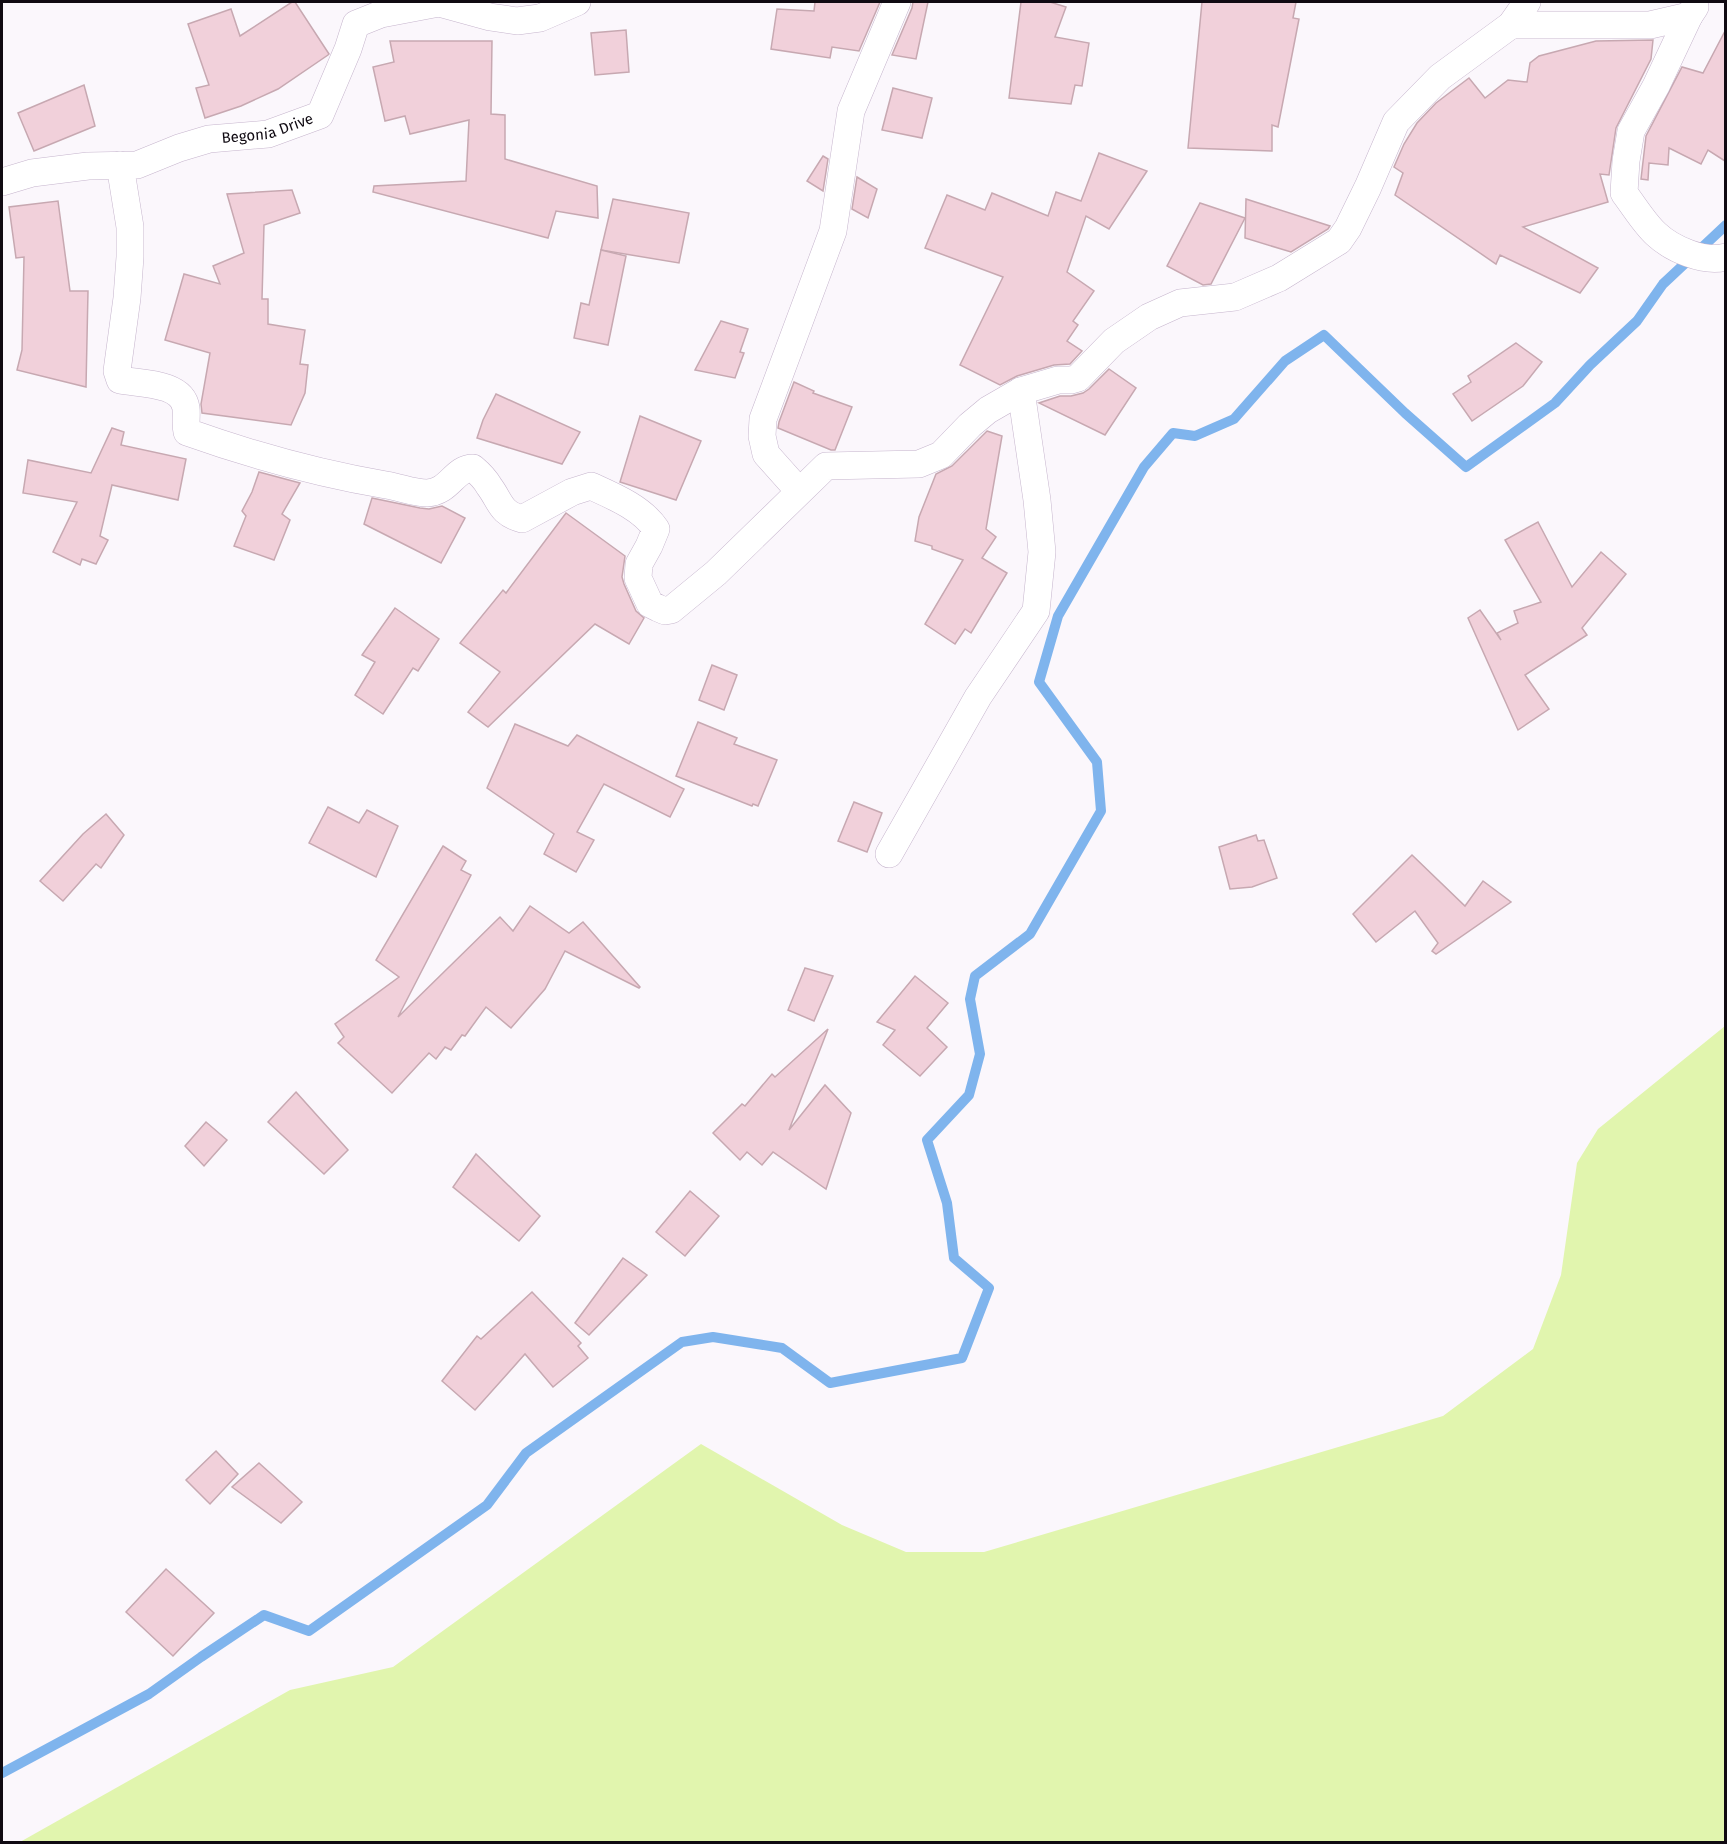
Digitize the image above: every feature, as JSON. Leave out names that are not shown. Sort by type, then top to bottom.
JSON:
[{"type":"street","name":"Begonia Drive","points":[[2,182],[32,173],[88,166],[137,165],[208,139],[268,134],[320,115],[356,24],[381,14],[439,3],[490,17],[517,21],[540,18],[577,2]]},
{"type":"street","points":[[799,491],[766,454],[762,436],[763,419],[832,231],[851,111],[897,2]]},
{"type":"street","points":[[120,165],[130,227],[127,298],[117,371],[120,380],[173,390],[186,408],[187,432],[275,459],[359,480],[426,493],[439,491],[463,470],[473,468],[490,487],[510,516],[522,519],[572,492],[591,486],[618,498],[645,516],[656,529],[639,564],[638,578],[650,603],[666,611],[675,608],[716,573],[826,466],[919,464],[941,455],[988,410],[1021,391],[1058,380],[1078,378],[1114,341],[1149,317],[1180,303],[1235,297],[1279,278],[1339,241],[1358,208],[1396,122],[1440,77],[1511,25],[1527,2]]},
{"type":"street","points":[[1511,25],[1650,25],[1694,9]]},
{"type":"street","points":[[1694,9],[1631,131],[1624,193],[1657,234],[1684,251],[1715,258]]},
{"type":"street","points":[[889,854],[978,697],[1036,611],[1042,552],[1021,391]]},
{"type":"green space","points":[[1725,1026],[1725,1842],[20,1842],[290,1690],[393,1667],[701,1444],[842,1525],[906,1552],[984,1552],[1443,1416],[1533,1349],[1561,1275],[1577,1163],[1598,1129]]},
{"type":"building","points":[[295,2],[329,54],[278,89],[241,106],[205,118],[196,88],[209,85],[188,24],[231,9],[240,36]]},
{"type":"building","points":[[815,2],[880,2],[859,51],[832,47],[830,58],[771,49],[777,9],[814,11]]},
{"type":"building","points":[[913,2],[928,2],[916,59],[892,55]]},
{"type":"building","points":[[1021,2],[1050,2],[1066,7],[1055,37],[1089,43],[1082,86],[1075,85],[1071,104],[1009,98]]},
{"type":"building","points":[[1202,2],[1296,2],[1293,18],[1299,19],[1278,127],[1272,125],[1272,151],[1188,148]]},
{"type":"building","points":[[626,30],[629,72],[595,75],[591,33]]},
{"type":"building","points":[[1725,31],[1725,161],[1708,150],[1701,164],[1669,148],[1668,165],[1649,163],[1648,180],[1641,179],[1646,136],[1682,67],[1703,73]]},
{"type":"building","points":[[1653,40],[1651,59],[1616,128],[1609,175],[1600,174],[1608,202],[1523,227],[1598,268],[1580,293],[1500,255],[1496,264],[1395,195],[1403,173],[1394,167],[1417,123],[1436,103],[1469,78],[1485,98],[1508,80],[1527,82],[1530,63],[1539,56],[1596,41]]},
{"type":"building","points":[[390,41],[492,41],[491,114],[505,115],[505,159],[597,186],[598,218],[556,211],[548,238],[373,192],[374,186],[466,181],[469,120],[410,134],[405,116],[385,121],[373,67],[394,62]]},
{"type":"building","points":[[84,85],[95,126],[34,151],[18,113]]},
{"type":"building","points":[[893,88],[932,98],[922,138],[882,130]]},
{"type":"building","points":[[1099,153],[1147,171],[1109,229],[1086,216],[1067,272],[1094,291],[1073,321],[1078,325],[1067,341],[1082,351],[1070,364],[1054,365],[1017,376],[1000,385],[960,365],[1003,277],[925,248],[947,195],[985,210],[992,193],[1048,216],[1056,192],[1081,201]]},
{"type":"building","points":[[823,156],[828,159],[823,191],[807,181]]},
{"type":"building","points":[[857,177],[877,189],[868,218],[852,209]]},
{"type":"building","points":[[292,190],[300,213],[264,225],[262,299],[268,299],[268,324],[305,330],[300,364],[308,365],[305,393],[291,425],[202,413],[201,404],[210,353],[165,340],[184,274],[220,284],[213,266],[244,253],[227,194]]},
{"type":"building","points":[[613,199],[689,213],[679,263],[601,250]]},
{"type":"building","points":[[1246,199],[1330,226],[1291,252],[1245,238]]},
{"type":"building","points":[[58,201],[70,291],[88,291],[86,387],[17,370],[22,350],[24,257],[16,258],[9,207]]},
{"type":"building","points":[[1200,203],[1245,218],[1211,284],[1203,285],[1167,266]]},
{"type":"building","points":[[601,250],[626,256],[608,345],[574,338],[581,303],[589,305]]},
{"type":"building","points":[[721,321],[748,329],[740,352],[744,353],[735,378],[695,370]]},
{"type":"building","points":[[1516,343],[1542,362],[1523,386],[1472,421],[1453,394],[1471,382],[1468,376]]},
{"type":"building","points":[[1109,369],[1136,388],[1105,435],[1039,403],[1060,396],[1083,393]]},
{"type":"building","points":[[794,382],[814,391],[813,393],[852,407],[835,450],[778,428]]},
{"type":"building","points":[[496,394],[580,432],[562,464],[477,438]]},
{"type":"building","points":[[640,416],[701,441],[676,500],[620,482]]},
{"type":"building","points":[[112,428],[124,432],[121,445],[186,459],[178,500],[112,485],[100,536],[108,540],[96,564],[82,559],[80,565],[53,552],[77,502],[23,493],[28,460],[91,473]]},
{"type":"building","points":[[987,431],[1002,436],[986,529],[996,537],[982,558],[1007,573],[971,633],[965,629],[955,644],[925,624],[963,560],[915,541],[919,517],[936,474],[952,466]]},
{"type":"building","points":[[259,472],[300,483],[282,514],[290,520],[274,560],[234,546],[246,516],[242,511]]},
{"type":"building","points":[[372,498],[420,508],[429,509],[442,506],[465,518],[441,563],[364,524]]},
{"type":"building","points":[[566,513],[625,556],[622,577],[624,584],[636,611],[644,618],[629,644],[595,624],[488,727],[468,712],[500,672],[460,643],[503,590],[506,593]]},
{"type":"building","points":[[1538,522],[1572,587],[1601,552],[1626,574],[1582,628],[1587,635],[1525,675],[1549,709],[1518,730],[1468,618],[1480,610],[1501,640],[1497,633],[1518,623],[1514,611],[1541,602],[1505,540]]},
{"type":"building","points":[[395,608],[439,639],[418,671],[413,668],[383,714],[355,695],[375,662],[362,655]]},
{"type":"building","points":[[712,665],[737,675],[724,710],[699,700]]},
{"type":"building","points":[[698,722],[737,738],[734,744],[777,760],[758,806],[753,804],[752,806],[676,776]]},
{"type":"building","points":[[515,724],[568,746],[577,735],[684,789],[670,817],[604,784],[577,832],[594,840],[576,872],[544,854],[554,834],[487,788]]},
{"type":"building","points":[[854,802],[882,813],[867,852],[838,841]]},
{"type":"building","points":[[328,807],[359,823],[367,810],[398,826],[376,877],[309,843]]},
{"type":"building","points":[[106,814],[124,835],[101,868],[96,864],[63,901],[40,881],[83,834]]},
{"type":"building","points":[[1256,835],[1258,841],[1264,840],[1277,878],[1252,887],[1230,889],[1219,847]]},
{"type":"building","points":[[443,846],[466,861],[461,870],[471,875],[398,1017],[500,917],[513,931],[530,906],[569,933],[583,922],[640,987],[565,951],[545,989],[511,1028],[486,1007],[465,1036],[462,1035],[451,1050],[445,1047],[436,1059],[429,1053],[392,1093],[338,1043],[344,1037],[335,1024],[399,977],[376,960]]},
{"type":"building","points":[[1412,855],[1465,906],[1483,881],[1511,902],[1436,954],[1432,951],[1438,943],[1415,911],[1376,942],[1353,914]]},
{"type":"building","points":[[805,968],[833,976],[814,1021],[788,1010]]},
{"type":"building","points":[[915,976],[948,1003],[927,1028],[947,1047],[920,1076],[883,1045],[895,1030],[877,1022]]},
{"type":"building","points":[[828,1029],[789,1130],[825,1085],[851,1113],[826,1189],[773,1152],[762,1165],[747,1152],[740,1160],[713,1133],[742,1104],[745,1106],[772,1074],[775,1077]]},
{"type":"building","points":[[296,1092],[348,1150],[324,1174],[268,1122]]},
{"type":"building","points":[[206,1122],[227,1140],[204,1166],[185,1146]]},
{"type":"building","points":[[476,1154],[540,1216],[519,1241],[453,1187]]},
{"type":"building","points":[[690,1191],[719,1216],[685,1256],[656,1232]]},
{"type":"building","points":[[623,1258],[647,1275],[589,1335],[575,1323]]},
{"type":"building","points":[[532,1292],[581,1343],[578,1346],[588,1358],[553,1387],[525,1354],[475,1410],[442,1381],[477,1336],[481,1339]]},
{"type":"building","points":[[216,1451],[238,1474],[210,1504],[186,1480]]},
{"type":"building","points":[[259,1463],[302,1502],[281,1523],[232,1487]]},
{"type":"building","points":[[166,1569],[214,1613],[173,1656],[126,1612]]},
{"type":"waterway","points":[[2,1773],[149,1694],[264,1615],[309,1631],[487,1505],[526,1453],[682,1342],[713,1337],[782,1348],[830,1383],[962,1358],[989,1288],[954,1258],[947,1203],[927,1140],[969,1095],[980,1054],[970,999],[975,976],[1030,934],[1101,811],[1097,762],[1039,682],[1058,616],[1144,467],[1173,433],[1195,436],[1234,419],[1285,361],[1324,335],[1405,413],[1466,467],[1555,403],[1590,365],[1637,321],[1663,284],[1726,225]]}]
